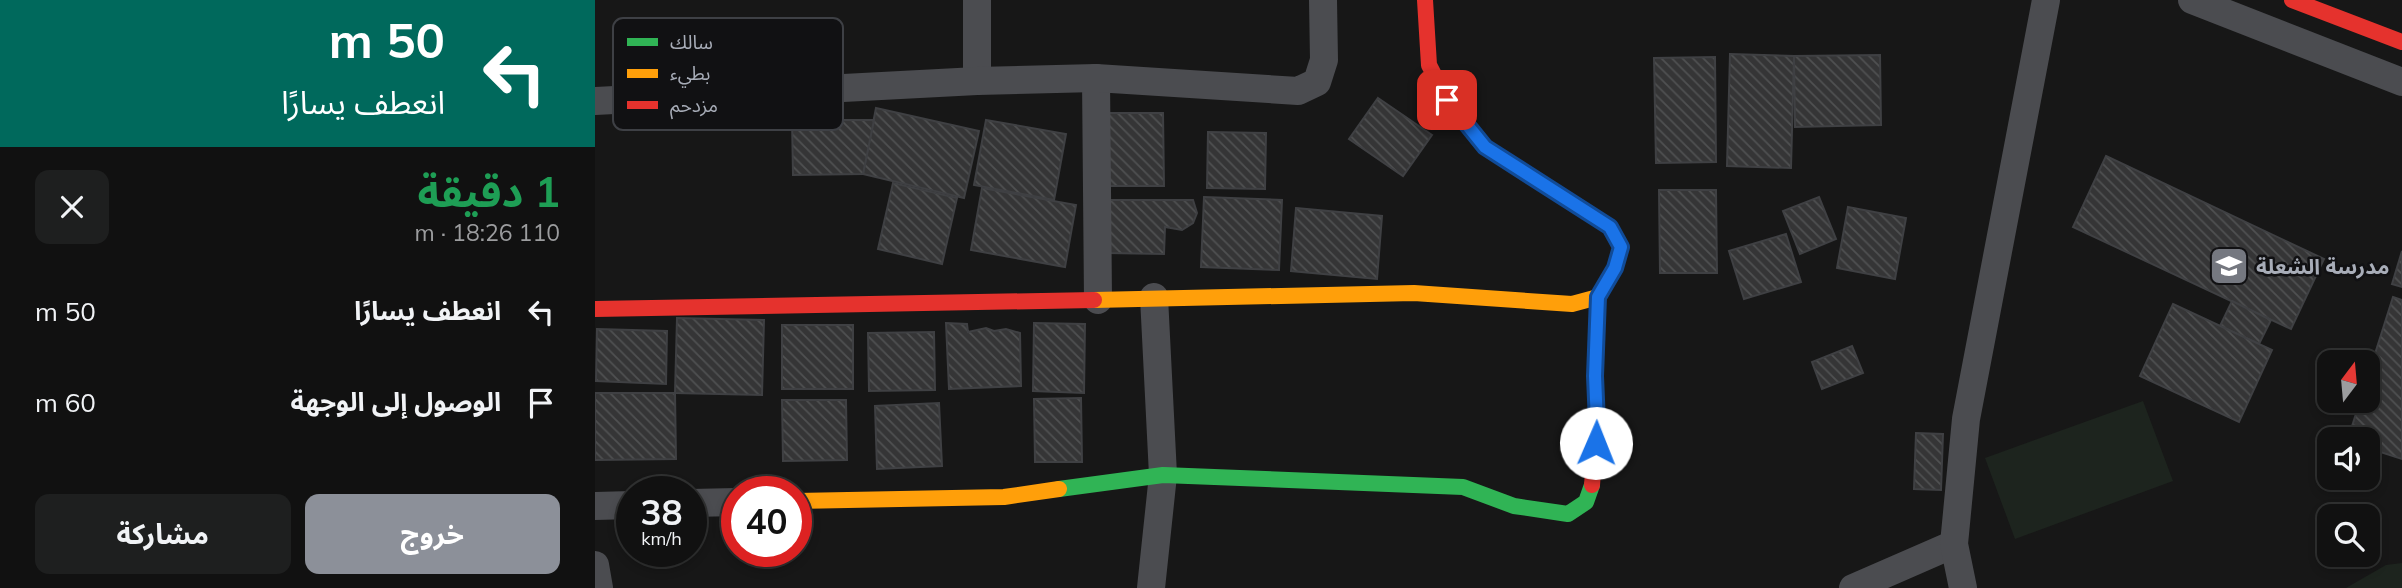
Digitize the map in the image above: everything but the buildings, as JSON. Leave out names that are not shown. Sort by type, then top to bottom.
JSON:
[{"type":"main road","points":[[812,501],[1004,497],[1163,475],[1463,487],[1514,506],[1568,514],[1586,502],[1593,483],[1597,423],[1595,376],[1598,297],[1615,268],[1621,247],[1610,227],[1485,147],[1447,100],[1429,65],[1425,0]]},
{"type":"main road","points":[[2292,0],[2402,42]]},
{"type":"main road","points":[[595,309],[1414,293],[1571,304],[1598,297]]},
{"type":"street","points":[[977,0],[977,81]]},
{"type":"street","points":[[843,88],[1097,78],[1298,90],[1317,82],[1324,60],[1323,0]]},
{"type":"street","points":[[1963,588],[1954,544],[1966,419],[2046,0]]},
{"type":"street","points":[[2192,0],[2402,82]]},
{"type":"street","points":[[1097,78],[1098,300]]},
{"type":"street","points":[[595,101],[613,100]]},
{"type":"street","points":[[1151,588],[1163,475],[1154,296]]},
{"type":"street","points":[[595,506],[616,505]]},
{"type":"street","points":[[1853,588],[1954,544]]},
{"type":"street","points":[[595,565],[599,588]]},
{"type":"shaded area","points":[[2143,401],[2173,481],[2015,539],[1985,458]]},
{"type":"shaded area","points":[[2402,563],[2402,588],[2346,588],[2386,565]]},
{"type":"traffic: fast","points":[[1059,489],[1163,475],[1463,487],[1514,506],[1568,514],[1586,502],[1592,485]]},
{"type":"traffic: slow","points":[[1094,300],[1414,293],[1572,304],[1598,297],[1615,268],[1621,247],[1613,232]]},
{"type":"traffic: slow","points":[[812,501],[1004,497],[1059,489]]},
{"type":"traffic: jam","points":[[1425,0],[1429,65],[1447,100],[1485,147],[1610,227],[1613,232]]},
{"type":"traffic: jam","points":[[2292,0],[2402,42]]},
{"type":"traffic: jam","points":[[1592,485],[1597,423],[1595,376],[1598,297]]},
{"type":"traffic: jam","points":[[595,309],[1094,300]]},
{"type":"place","name":"مدرسة الشعلة","points":[[2229,266]]},
{"type":"route","points":[[1447,100],[1485,147],[1517,170],[1556,190],[1610,227],[1621,247],[1615,268],[1598,297],[1595,332],[1596,443]]}]
